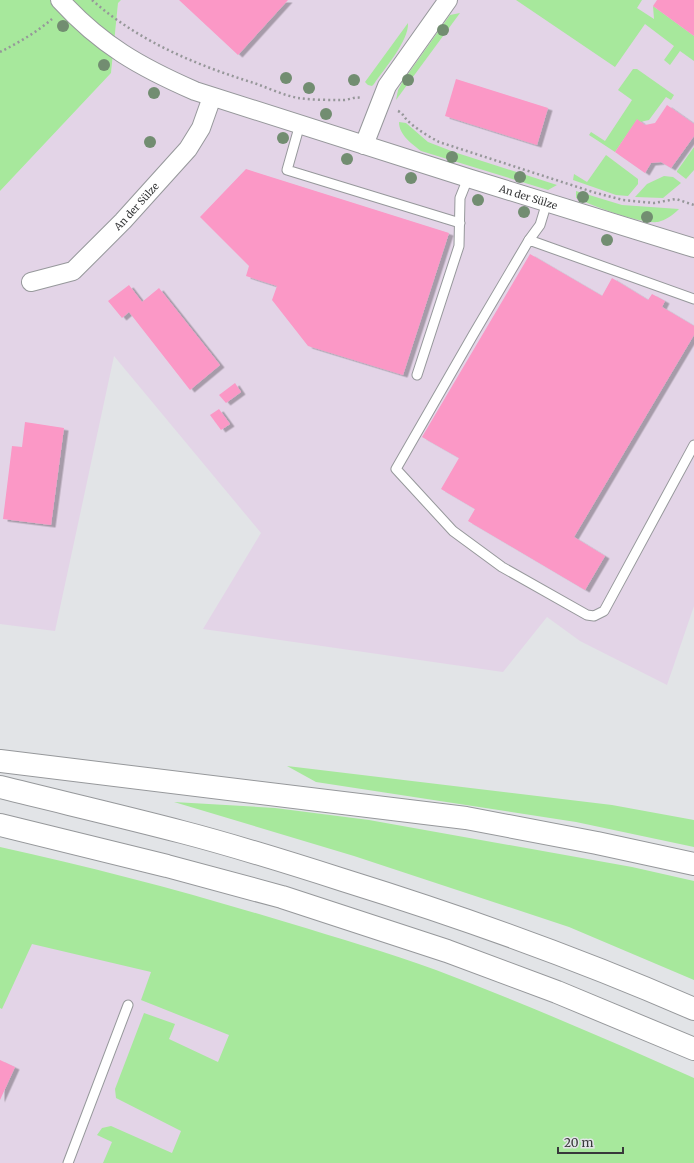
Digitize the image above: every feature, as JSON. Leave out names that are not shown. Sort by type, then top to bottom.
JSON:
[{"type":"highway","points":[[0,760],[466,818],[597,843],[694,864]]},
{"type":"highway","points":[[0,788],[182,832],[294,864],[461,919],[571,959],[694,1009]]},
{"type":"highway","points":[[0,825],[152,863],[282,898],[447,951],[535,984],[694,1049]]},
{"type":"street","points":[[364,145],[388,86],[448,0]]},
{"type":"street","name":"An der Sülze","points":[[63,4],[104,42],[129,59],[172,81],[212,97],[468,178],[693,245]]},
{"type":"street","name":"An der Sülze","points":[[31,282],[73,271],[124,221],[188,149],[201,128],[212,97]]},
{"type":"lane","points":[[300,124],[287,170],[460,223]]},
{"type":"lane","points":[[417,375],[459,246],[460,198],[468,178]]},
{"type":"lane","points":[[547,202],[540,225],[529,240],[473,334],[396,469],[453,531],[502,567],[587,615],[594,616],[604,611],[694,445]]},
{"type":"lane","points":[[529,240],[694,299]]},
{"type":"lane","points":[[68,1163],[128,1005]]},
{"type":"path","points":[[92,0],[103,10],[142,36],[188,60],[212,70],[297,98],[345,100],[358,97],[365,100]]},
{"type":"path","points":[[0,52],[44,26],[63,4]]},
{"type":"path","points":[[395,110],[402,112],[407,120],[431,138],[439,142],[596,193],[623,200],[654,204],[676,199],[694,205]]},
{"type":"shaded area","points":[[121,0],[694,0],[694,606],[667,685],[580,641],[547,617],[503,672],[203,629],[261,533],[114,356],[55,631],[0,624],[0,191],[111,73],[118,3]]},
{"type":"shaded area","points":[[0,881],[694,1163],[0,1163]]},
{"type":"green space","points":[[0,0],[121,0],[118,3],[111,73],[0,191]]},
{"type":"green space","points":[[516,0],[642,0],[637,8],[654,19],[653,6],[694,36],[694,61],[680,51],[670,65],[664,60],[674,46],[645,24],[615,67]]},
{"type":"green space","points":[[460,13],[396,100],[398,90],[403,81],[450,15]]},
{"type":"green space","points":[[408,23],[405,38],[395,55],[374,84],[372,86],[368,85],[365,82]]},
{"type":"green space","points":[[633,69],[637,69],[674,95],[671,100],[666,97],[649,120],[640,122],[637,120],[615,152],[589,135],[591,132],[605,141],[632,100],[618,90]]},
{"type":"green space","points":[[399,122],[406,123],[428,142],[454,152],[557,185],[548,190],[421,151],[404,135],[401,131]]},
{"type":"green space","points":[[694,147],[694,170],[686,179],[677,171]]},
{"type":"green space","points":[[606,155],[638,179],[638,184],[628,196],[616,195],[573,180],[574,174],[587,182]]},
{"type":"green space","points":[[664,176],[673,177],[681,183],[663,198],[635,197],[647,184]]},
{"type":"green space","points":[[576,191],[622,205],[679,209],[664,220],[650,222],[605,210],[576,198]]},
{"type":"green space","points":[[287,766],[612,805],[694,820],[694,847],[576,822],[316,782]]},
{"type":"green space","points":[[174,802],[275,808],[369,820],[632,867],[694,881],[694,980],[569,927],[354,856]]},
{"type":"green space","points":[[0,847],[181,892],[399,957],[436,970],[533,1009],[694,1078],[694,1163],[103,1163],[112,1142],[97,1135],[102,1128],[111,1126],[172,1153],[181,1131],[116,1098],[115,1089],[144,1013],[175,1024],[169,1039],[218,1062],[229,1035],[141,1000],[151,972],[32,944],[2,1009],[0,1008]]},
{"type":"building","points":[[179,0],[288,0],[238,55]]},
{"type":"building","points":[[657,0],[694,0],[694,36],[653,6]]},
{"type":"building","points":[[456,79],[548,108],[537,145],[445,116]]},
{"type":"building","points":[[667,105],[694,124],[694,136],[671,168],[661,162],[651,163],[645,173],[615,152],[637,119],[645,125],[655,123]]},
{"type":"building","points":[[246,169],[449,233],[403,375],[308,346],[272,300],[277,286],[246,276],[249,266],[200,217]]},
{"type":"building","points":[[530,254],[602,296],[612,278],[648,300],[652,294],[665,301],[662,307],[694,326],[694,335],[574,537],[605,556],[585,590],[468,521],[475,509],[441,489],[459,458],[422,437]]},
{"type":"building","points":[[129,285],[142,302],[159,288],[220,365],[190,390],[129,312],[122,318],[108,301]]},
{"type":"building","points":[[235,383],[241,392],[226,403],[219,395]]},
{"type":"building","points":[[219,409],[230,424],[221,430],[210,415]]},
{"type":"building","points":[[25,422],[64,428],[51,525],[3,519],[12,446],[22,447]]},
{"type":"building","points":[[0,1060],[15,1067],[0,1100]]}]
